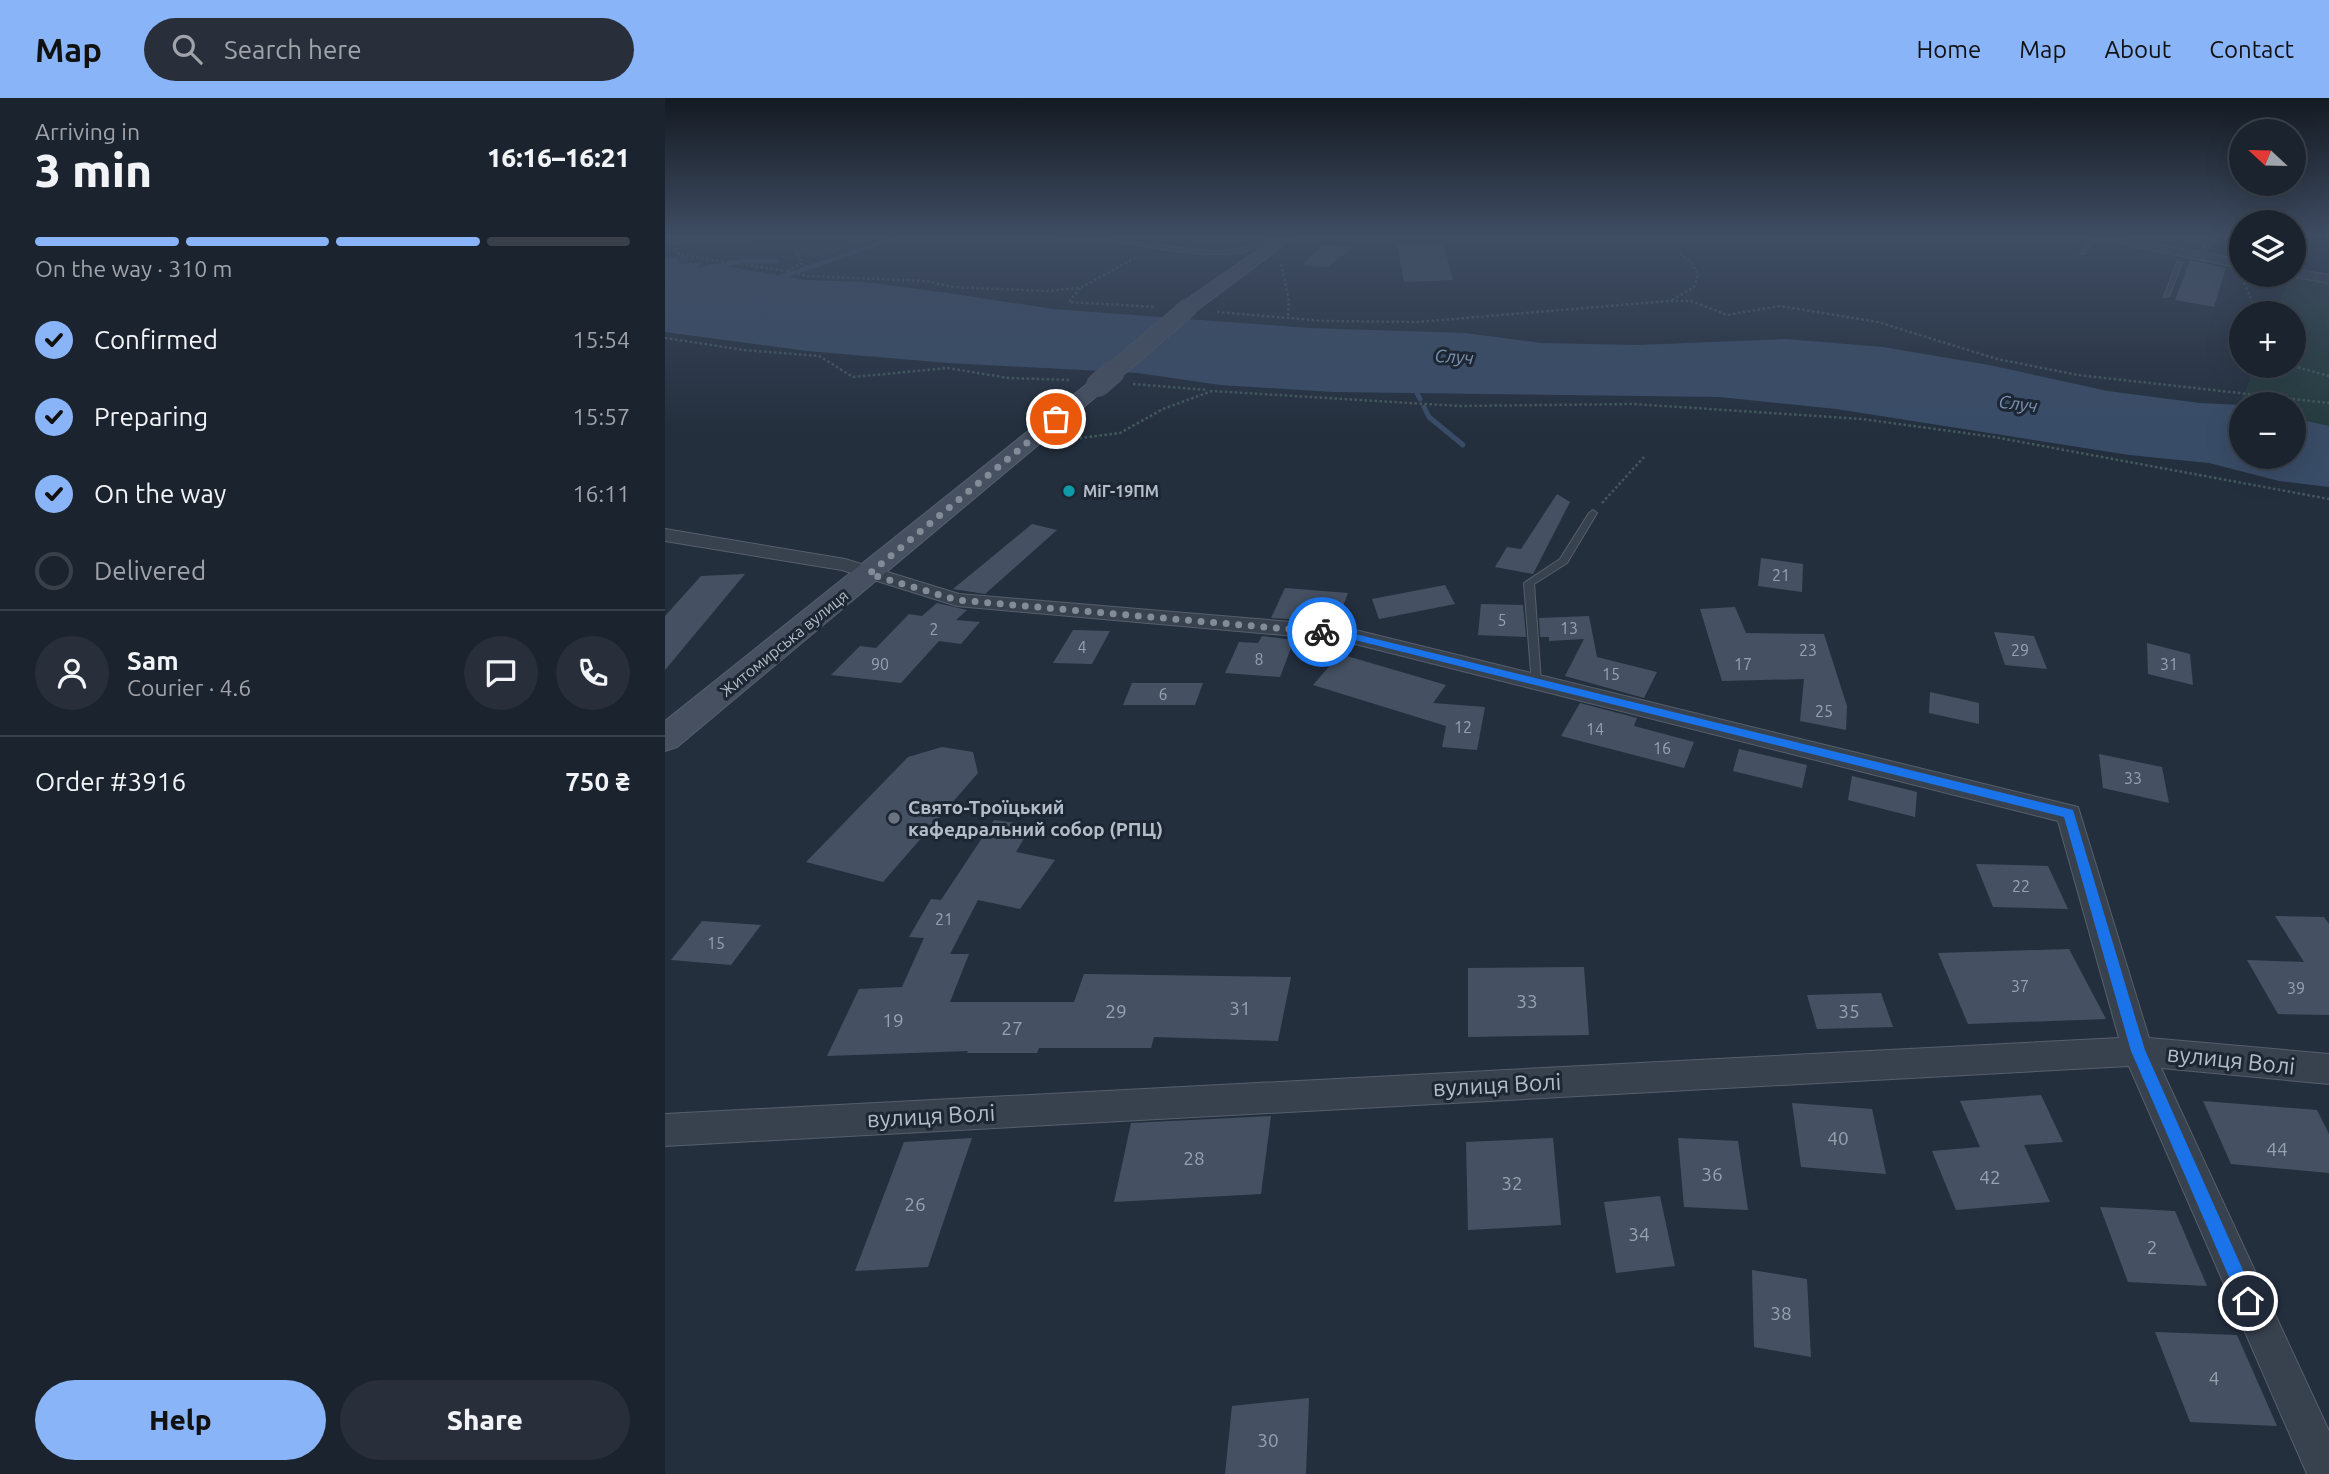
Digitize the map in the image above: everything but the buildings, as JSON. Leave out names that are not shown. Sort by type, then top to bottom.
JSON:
[{"type":"main road","name":"Житомирська вулиця","points":[[665,739],[869,574],[1085,382],[1211,300]]},
{"type":"street","points":[[665,535],[845,565],[957,600],[1339,633],[2069,814],[2138,1051],[2293,1401],[2329,1474]]},
{"type":"street","name":"вулиця Волі","points":[[665,1130],[2138,1051],[2329,1069]]},
{"type":"lane","points":[[1536,682],[1529,583],[1564,561],[1593,513]]},
{"type":"path","points":[[1070,300],[1069,302],[1157,307]]},
{"type":"path","points":[[1287,300],[1288,319]]},
{"type":"path","points":[[1200,309],[1288,319],[1418,322],[1669,301],[1691,301],[1727,314],[1780,306],[1878,322],[1997,359],[2078,375],[2329,403]]},
{"type":"path","points":[[665,338],[744,350],[819,356],[853,377],[948,368],[1008,377],[1085,382]]},
{"type":"path","points":[[2306,370],[2329,376]]},
{"type":"path","points":[[1122,383],[1459,406],[1633,404],[1862,419],[1994,437],[2329,499]]},
{"type":"path","points":[[1052,452],[1081,438],[1120,432],[1163,409],[1212,391]]},
{"type":"path","points":[[1593,513],[1644,457]]},
{"type":"green space","points":[[2280,300],[2329,300],[2329,426],[2306,421],[2306,392],[2245,392],[2250,378],[2306,378],[2306,301]]},
{"type":"water","name":"Случ","points":[[665,300],[996,300],[1053,309],[1310,328],[1465,333],[1541,343],[1637,345],[1786,339],[1883,347],[1989,365],[2108,391],[2229,404],[2229,468],[2209,463],[2129,455],[1836,409],[1719,397],[1333,392],[1220,385],[1138,373],[948,363],[807,351],[665,332]]},
{"type":"water","points":[[2306,421],[2329,426],[2329,487],[2279,481],[2232,469],[2306,469]]},
{"type":"waterway","points":[[1414,387],[1420,399]]},
{"type":"waterway","points":[[1424,407],[1429,417],[1463,445]]},
{"type":"way so far","points":[[1056,419],[869,574],[957,600],[1322,632]]},
{"type":"place","name":"МіГ-19ПМ","points":[[1069,491]]},
{"type":"place","name":"Свято-Троїцький кафедральний собор (РПЦ)","points":[[894,818]]},
{"type":"route","points":[[1322,632],[1339,633],[2069,814],[2138,1051],[2248,1301]]}]
